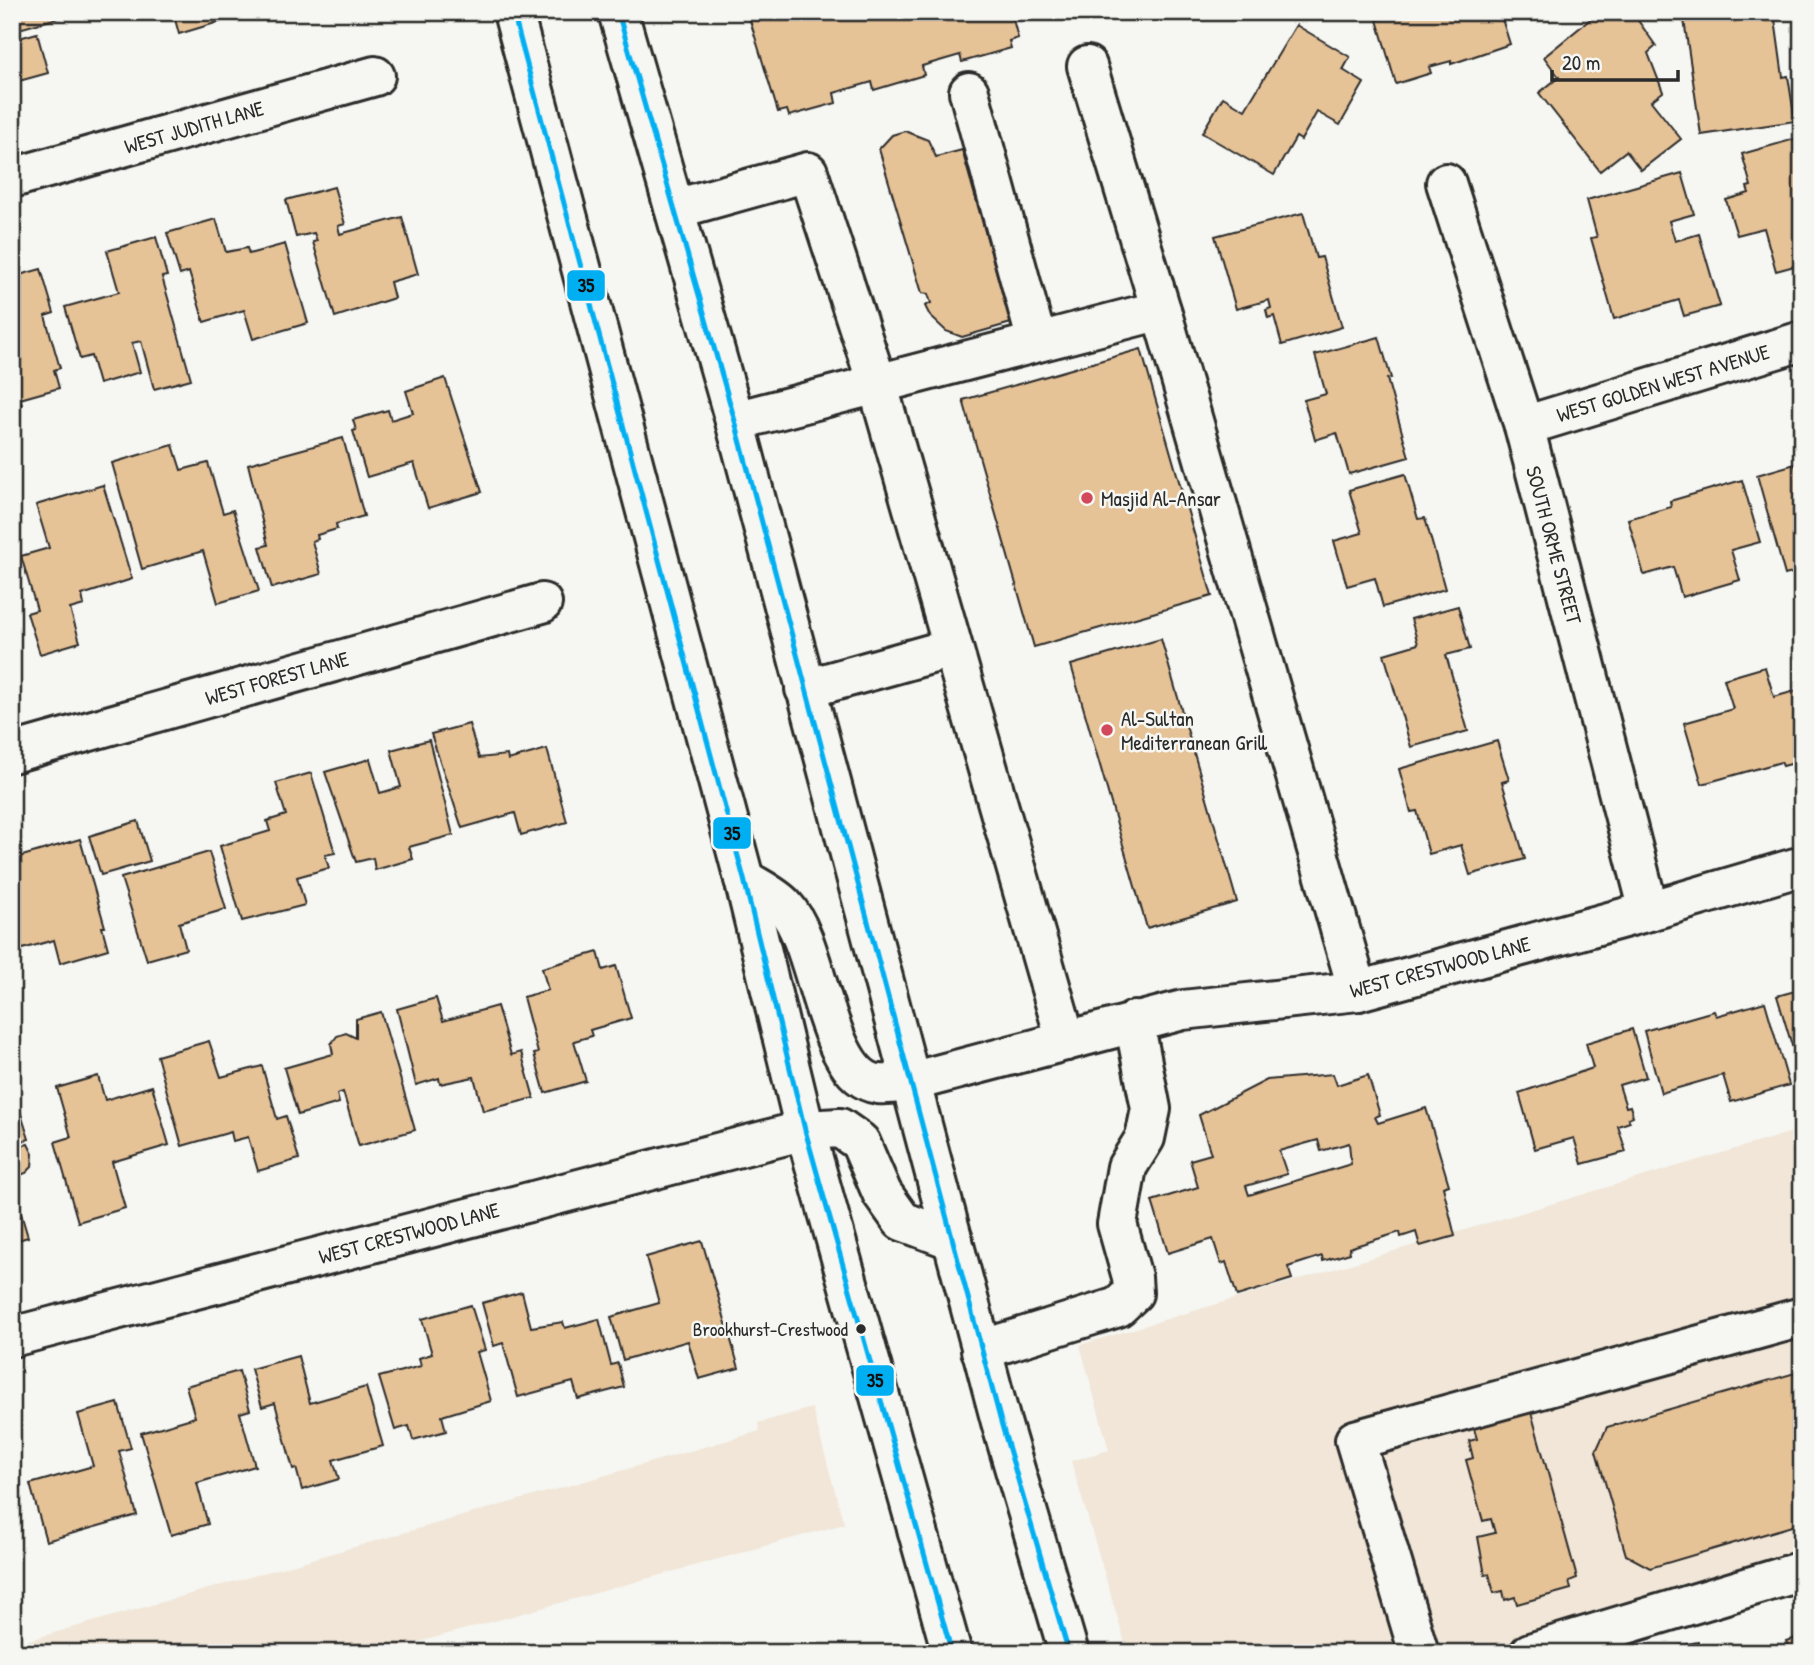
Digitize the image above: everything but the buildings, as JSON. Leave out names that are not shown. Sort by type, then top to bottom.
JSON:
[{"type":"main road","points":[[513,12],[744,879],[805,1129],[952,1653]]},
{"type":"main road","points":[[618,12],[736,421],[981,1350],[1069,1653]]},
{"type":"main road","points":[[1087,66],[1161,310],[1358,991]]},
{"type":"main road","name":"WEST JUDITH LANE","points":[[12,178],[375,76]]},
{"type":"main road","points":[[969,92],[1037,342]]},
{"type":"main road","points":[[675,209],[808,172],[877,383],[1066,1041]]},
{"type":"main road","name":"SOUTH ORME STREET","points":[[1446,183],[1524,426],[1649,911]]},
{"type":"main road","points":[[736,421],[1161,310]]},
{"type":"main road","name":"WEST GOLDEN WEST AVENUE","points":[[1524,426],[1802,341]]},
{"type":"main road","name":"WEST FOREST LANE","points":[[12,753],[542,603]]},
{"type":"main road","points":[[805,690],[952,648]]},
{"type":"main road","name":"WEST CRESTWOOD LANE","points":[[744,879],[784,905],[803,937],[839,1050],[853,1072],[876,1084],[910,1082],[1183,1010],[1358,991],[1802,866]]},
{"type":"main road","points":[[981,1350],[1118,1307],[1133,1293],[1132,1277],[1117,1224],[1127,1167],[1145,1138],[1152,1109],[1134,1021]]},
{"type":"main road","name":"WEST CRESTWOOD LANE","points":[[12,1337],[805,1129],[840,1128],[860,1142],[882,1193],[902,1221],[953,1240]]},
{"type":"main road","points":[[1419,1653],[1354,1440],[1802,1317]]},
{"type":"main road","points":[[1530,1653],[1802,1571]]},
{"type":"shaded area","points":[[1802,1129],[1802,1589],[1587,1653],[1128,1653],[1071,1461],[1109,1450],[1080,1345]]},
{"type":"shaded area","points":[[812,1408],[844,1524],[379,1653],[12,1653],[12,1645],[760,1431],[758,1423]]},
{"type":"transit line","name":"35","points":[[513,12],[744,879],[805,1130],[952,1653]]},
{"type":"transit line","name":"35","points":[[618,12],[735,421],[1001,1422],[1069,1653]]},
{"type":"place","name":"Masjid Al-Ansar","points":[[1087,498]]},
{"type":"place","name":"Al-Sultan Mediterranean Grill","points":[[1107,730]]},
{"type":"place","name":"Brookhurst-Crestwood","points":[[861,1329]]}]
